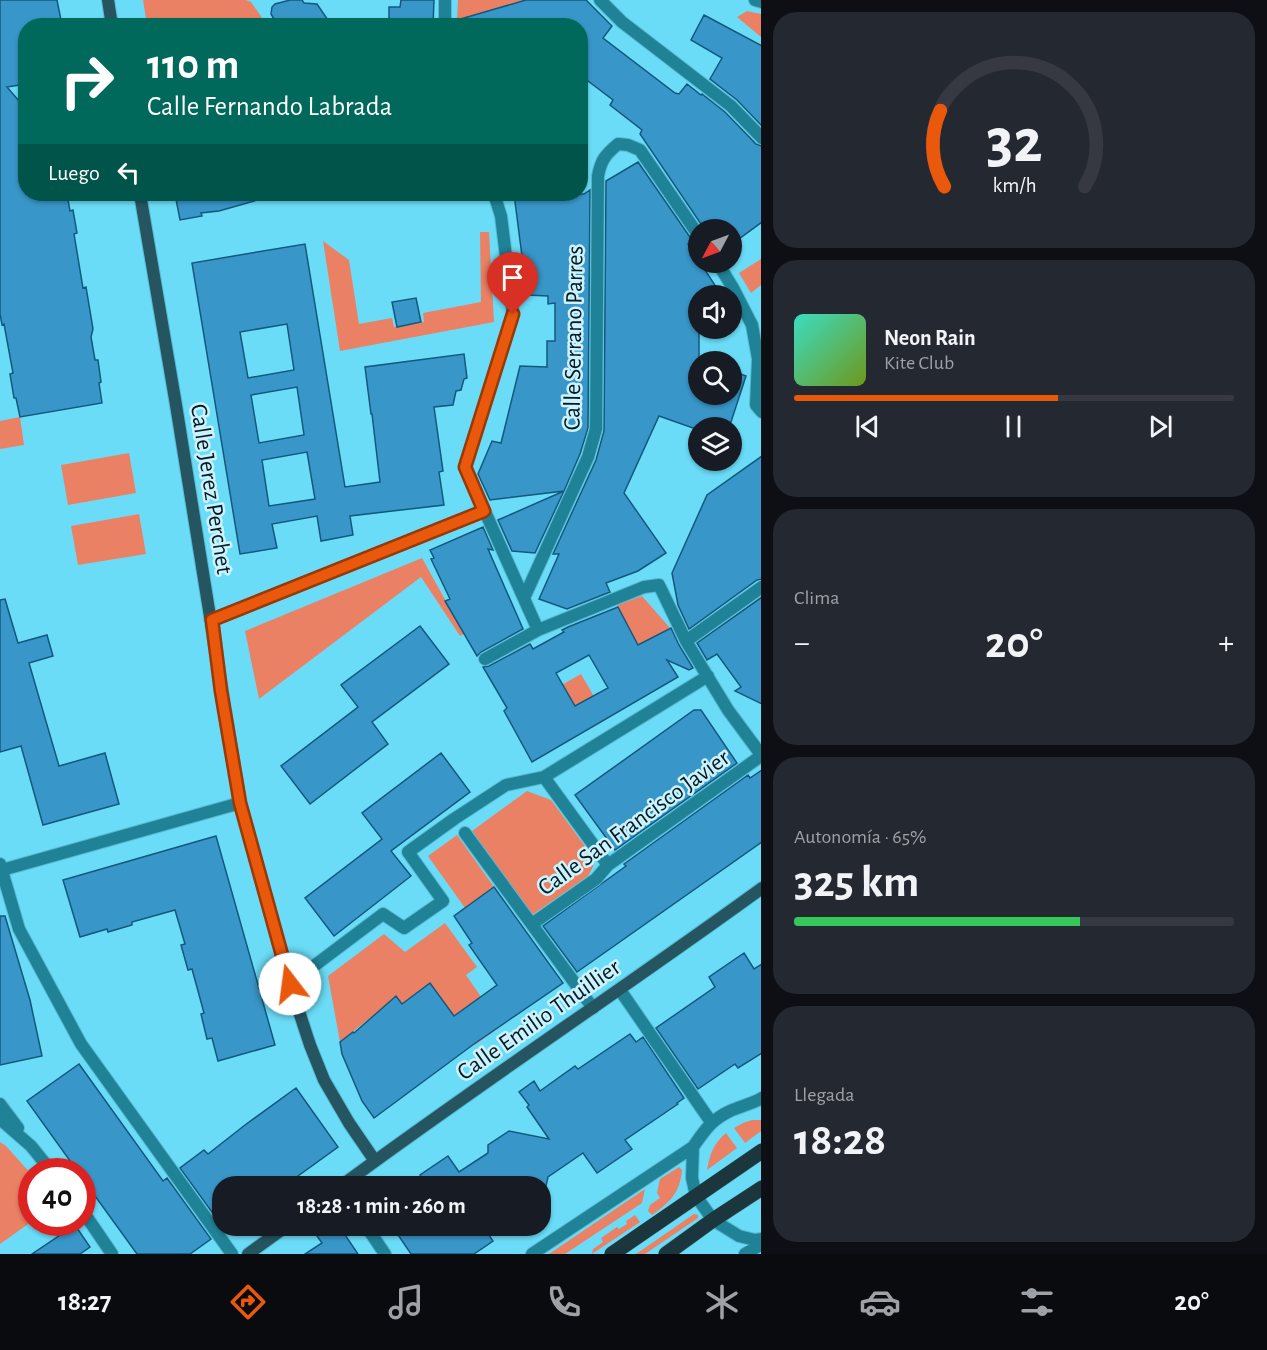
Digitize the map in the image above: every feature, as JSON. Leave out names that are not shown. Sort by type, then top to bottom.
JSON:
[{"type":"main road","points":[[612,1254],[761,1152]]},
{"type":"main road","points":[[666,1254],[761,1189]]},
{"type":"street","points":[[108,0],[111,18]]},
{"type":"street","points":[[444,18],[445,0]]},
{"type":"street","points":[[600,0],[622,22],[731,106],[761,137]]},
{"type":"street","name":"Calle Serrano Parres","points":[[524,598],[588,457],[596,429],[598,176],[601,162],[618,144],[640,150],[688,220]]},
{"type":"street","name":"Calle Jerez Perchet","points":[[141,201],[212,620],[221,691],[240,803],[290,984],[310,1045],[324,1080],[375,1161]]},
{"type":"street","points":[[496,201],[501,216],[513,314],[465,467],[538,630]]},
{"type":"street","points":[[724,273],[752,325],[758,359],[756,405],[761,411]]},
{"type":"street","points":[[212,620],[484,511]]},
{"type":"street","points":[[485,659],[538,630],[644,586],[659,585],[686,641],[728,710],[761,756]]},
{"type":"street","points":[[686,641],[761,588]]},
{"type":"street","points":[[290,984],[383,914],[404,928],[442,901],[408,852],[506,785],[544,777],[708,676]]},
{"type":"street","name":"Calle San Francisco Javier","points":[[532,924],[596,879],[608,865],[761,756]]},
{"type":"street","points":[[544,777],[608,865]]},
{"type":"street","points":[[232,1254],[81,1044],[19,929],[1,867],[240,803]]},
{"type":"street","points":[[465,833],[593,1008]]},
{"type":"street","name":"Calle Emilio Thuillier","points":[[355,1176],[761,889]]},
{"type":"street","points":[[620,990],[711,1122]]},
{"type":"street","points":[[532,1254],[693,1147],[711,1122],[732,1110],[759,1101]]},
{"type":"street","points":[[0,1104],[41,1158]]},
{"type":"street","points":[[0,1119],[31,1146]]},
{"type":"street","points":[[693,1147],[692,1178],[696,1196],[713,1220],[739,1236],[761,1239]]},
{"type":"street","points":[[96,1231],[112,1254]]},
{"type":"street","points":[[248,1254],[273,1236]]},
{"type":"street","points":[[373,1236],[385,1254]]},
{"type":"street","points":[[745,1254],[761,1245]]},
{"type":"shaded area","points":[[143,0],[246,0],[251,2],[262,18],[146,18]]},
{"type":"shaded area","points":[[458,0],[526,0],[464,18],[457,18]]},
{"type":"shaded area","points":[[747,11],[761,14],[761,37],[737,17]]},
{"type":"shaded area","points":[[480,232],[489,232],[494,322],[340,351],[323,241],[349,260],[359,324],[392,318],[394,327],[424,322],[423,313],[481,302]]},
{"type":"shaded area","points":[[761,259],[761,285],[751,293],[739,273]]},
{"type":"shaded area","points":[[20,417],[24,445],[0,449],[0,421]]},
{"type":"shaded area","points":[[129,453],[136,493],[68,505],[61,465]]},
{"type":"shaded area","points":[[139,514],[146,554],[78,565],[71,526]]},
{"type":"shaded area","points":[[422,558],[464,634],[460,636],[421,577],[259,699],[245,631]]},
{"type":"shaded area","points":[[642,596],[670,628],[638,645],[617,605]]},
{"type":"shaded area","points":[[581,674],[607,719],[586,731],[560,686]]},
{"type":"shaded area","points":[[527,791],[551,800],[593,857],[593,867],[588,876],[532,915],[472,831]]},
{"type":"shaded area","points":[[457,835],[494,887],[465,908],[428,856]]},
{"type":"shaded area","points":[[445,923],[477,967],[466,975],[501,1026],[475,1045],[430,983],[402,1004],[396,997],[340,1042],[328,976],[384,934],[405,952]]},
{"type":"shaded area","points":[[752,1120],[761,1120],[761,1131],[745,1143],[734,1128]]},
{"type":"shaded area","points":[[726,1133],[737,1148],[707,1170],[713,1150]]},
{"type":"shaded area","points":[[0,1142],[18,1159],[18,1231],[0,1244]]},
{"type":"shaded area","points":[[679,1167],[682,1170],[681,1178],[676,1191],[664,1206],[652,1215],[648,1211],[650,1205],[660,1198],[657,1193],[660,1179]]},
{"type":"shaded area","points":[[645,1189],[642,1203],[565,1254],[549,1254]]},
{"type":"shaded area","points":[[694,1214],[698,1215],[698,1218],[645,1254],[636,1254]]},
{"type":"shaded area","points":[[635,1215],[640,1222],[592,1254],[593,1249],[603,1242],[601,1238],[617,1227],[619,1229],[627,1224],[626,1221]]},
{"type":"building","points":[[0,0],[57,0],[61,18],[18,18],[18,85],[7,87],[18,100],[18,201],[68,201],[70,211],[73,210],[77,233],[74,234],[93,329],[91,337],[95,360],[98,360],[102,403],[20,417],[16,398],[14,398],[10,374],[13,373],[0,314]]},
{"type":"building","points":[[302,0],[304,3],[317,4],[327,18],[273,18],[271,14],[275,4]]},
{"type":"building","points":[[401,0],[434,0],[433,18],[389,18],[389,7],[400,7]]},
{"type":"building","points":[[526,0],[586,0],[612,26],[603,38],[675,93],[679,94],[687,84],[702,94],[725,112],[756,144],[761,146],[761,223],[742,237],[742,219],[698,219],[640,134],[642,130],[610,105],[613,100],[588,81],[588,18],[464,18]]},
{"type":"building","points":[[704,15],[761,45],[761,125],[737,100],[710,79],[722,58],[691,40]]},
{"type":"building","points":[[638,162],[688,234],[688,273],[707,273],[715,285],[688,285],[688,339],[699,339],[699,351],[688,351],[688,405],[737,405],[733,417],[688,417],[688,426],[659,416],[624,493],[666,553],[638,571],[606,583],[610,592],[567,609],[539,599],[559,554],[553,554],[596,460],[604,431],[606,181]]},
{"type":"building","points":[[590,190],[588,428],[580,454],[564,491],[490,500],[478,474],[492,441],[501,443],[520,366],[547,367],[547,341],[555,341],[555,303],[548,304],[548,296],[527,295],[515,201],[588,201]]},
{"type":"building","points":[[176,201],[254,201],[219,211],[201,213],[202,216],[180,220]]},
{"type":"building","points":[[305,244],[345,487],[380,482],[365,367],[464,354],[467,378],[464,379],[461,390],[456,391],[453,405],[434,407],[443,471],[439,472],[444,505],[350,516],[353,535],[321,541],[317,516],[272,524],[277,548],[240,554],[192,263]],"holes":[[[287,324],[294,370],[248,378],[240,332]],[[297,387],[304,435],[259,443],[251,395]],[[307,452],[315,499],[269,506],[262,460]]]},
{"type":"building","points":[[416,298],[421,322],[397,327],[392,302]]},
{"type":"building","points":[[742,375],[746,376],[742,388]]},
{"type":"building","points":[[761,457],[761,579],[689,629],[678,605],[672,573],[707,495]]},
{"type":"building","points":[[564,491],[535,553],[512,551],[498,520]]},
{"type":"building","points":[[483,527],[493,550],[488,549],[523,629],[477,656],[445,601],[450,599],[431,559],[434,558],[430,550]]},
{"type":"building","points":[[761,598],[761,704],[735,691],[741,687],[717,654],[707,660],[697,643]]},
{"type":"building","points":[[5,599],[18,643],[47,635],[53,656],[29,663],[59,766],[105,753],[119,804],[43,825],[21,746],[0,752],[0,600]]},
{"type":"building","points":[[618,607],[638,645],[671,628],[693,668],[689,670],[667,660],[678,677],[532,762],[504,711],[507,708],[483,667],[530,644],[533,649],[564,632],[562,630]],"holes":[[[589,655],[608,688],[575,706],[556,673]]]},
{"type":"building","points":[[420,626],[449,664],[372,722],[388,744],[310,804],[281,766],[358,707],[341,685]]},
{"type":"building","points":[[694,710],[701,710],[737,763],[615,850],[575,795]]},
{"type":"building","points":[[441,753],[470,792],[391,851],[411,876],[334,936],[305,898],[382,839],[362,813]]},
{"type":"building","points":[[761,771],[761,843],[577,972],[543,926],[626,866],[624,864],[748,775],[750,778]]},
{"type":"building","points":[[216,836],[275,1045],[218,1061],[212,1038],[207,1039],[201,1014],[204,1013],[192,969],[188,970],[181,945],[185,944],[175,910],[132,922],[132,925],[108,932],[107,929],[80,937],[63,880]]},
{"type":"building","points":[[494,887],[563,983],[474,1044],[374,1118],[362,1101],[342,1054],[340,1042],[354,1033],[396,996],[402,1004],[430,983],[454,1016],[497,985],[469,945],[472,943],[454,916]]},
{"type":"building","points":[[0,916],[5,916],[30,1000],[42,1056],[0,1065]]},
{"type":"building","points":[[744,953],[754,969],[761,965],[761,1054],[738,1068],[735,1064],[698,1089],[656,1028],[715,987],[709,977]]},
{"type":"building","points":[[630,1034],[636,1042],[643,1037],[684,1098],[625,1140],[632,1149],[597,1173],[583,1153],[549,1176],[420,1175],[448,1156],[459,1172],[488,1153],[488,1145],[509,1131],[549,1139],[519,1092],[534,1081],[540,1091],[575,1066],[578,1069]]},
{"type":"building","points":[[79,1064],[163,1181],[167,1178],[211,1239],[190,1254],[137,1254],[96,1197],[96,1158],[68,1158],[27,1101]]},
{"type":"building","points":[[296,1088],[338,1147],[298,1176],[212,1176],[212,1212],[180,1168],[204,1150],[208,1154]]},
{"type":"building","points":[[59,1236],[82,1236],[90,1247],[80,1254],[32,1254]]},
{"type":"building","points":[[317,1236],[346,1236],[358,1254],[305,1254],[322,1243]]},
{"type":"building","points":[[399,1236],[490,1236],[493,1241],[474,1254],[411,1254]]},
{"type":"route","points":[[290,984],[240,803],[221,691],[212,620],[484,511],[465,467],[513,314]]}]
